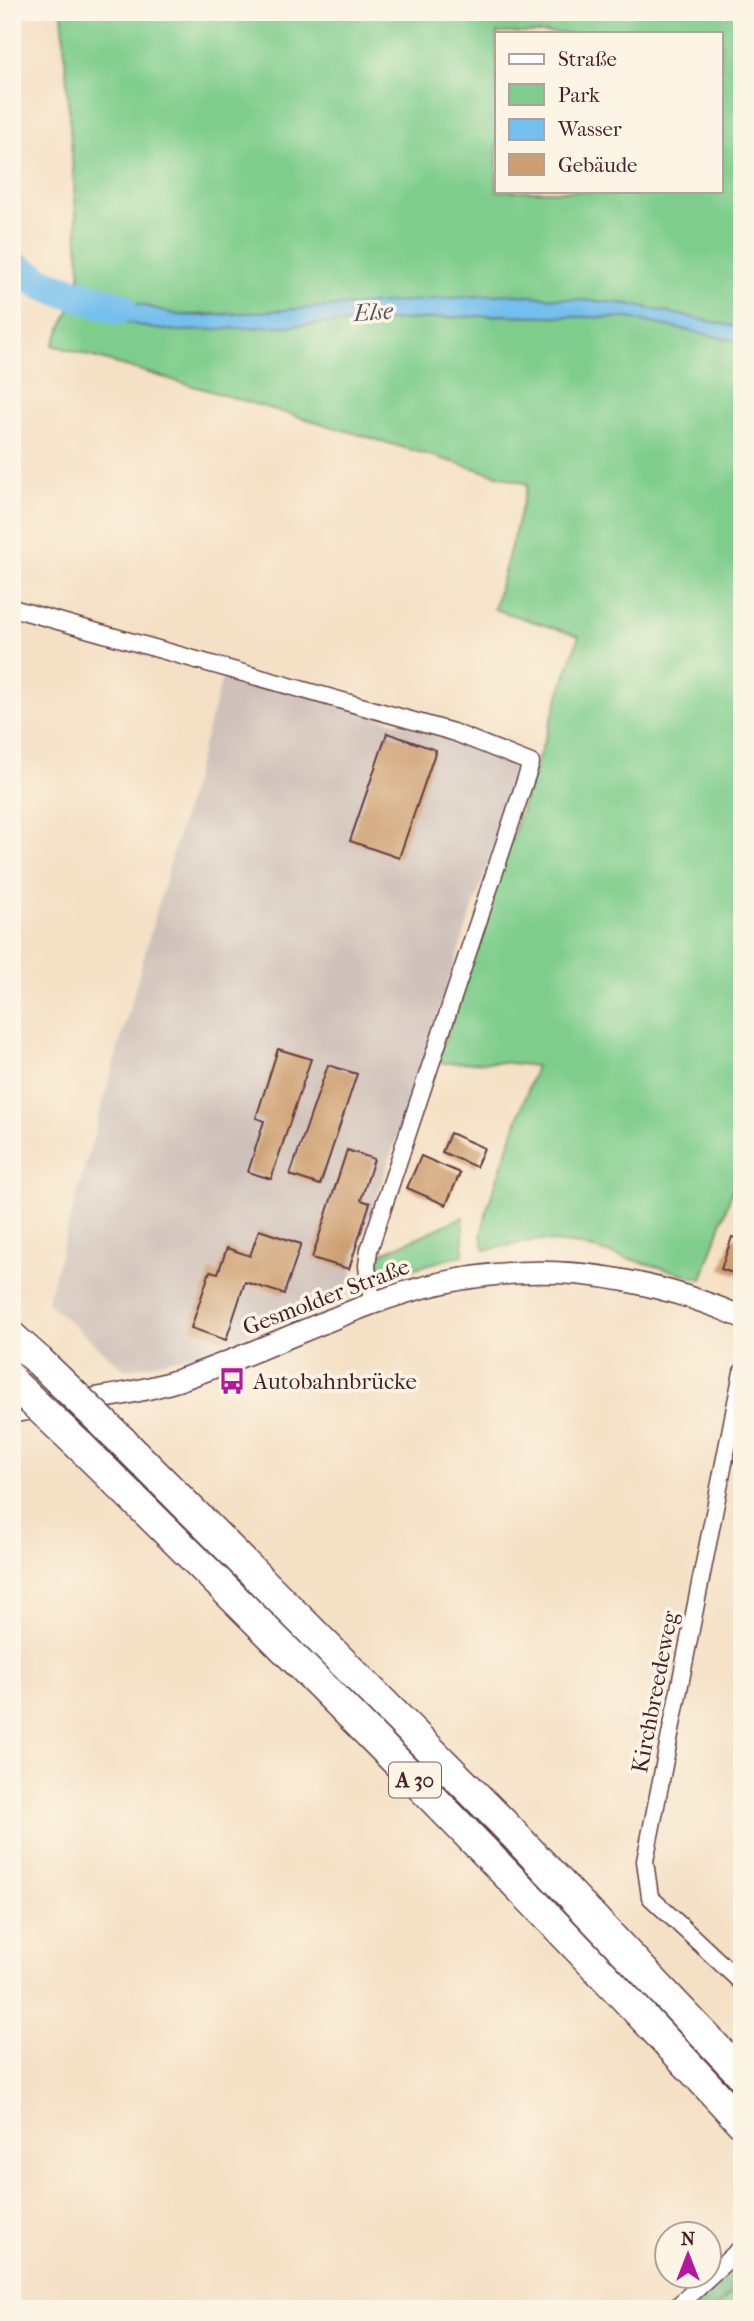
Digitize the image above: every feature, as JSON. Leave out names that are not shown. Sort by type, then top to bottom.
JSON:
[{"type":"highway","name":"A 30","points":[[12,1337],[122,1441],[503,1823],[742,2075]]},
{"type":"highway","name":"A 30","points":[[12,1382],[282,1644],[648,2021],[742,2123]]},
{"type":"street","points":[[12,608],[453,733],[531,763],[369,1250],[367,1266],[372,1303]]},
{"type":"street","name":"Gesmolder Straße","points":[[12,1412],[163,1384],[233,1360],[372,1303],[424,1287],[477,1276],[537,1272],[575,1273],[645,1284],[698,1299],[742,1317]]},
{"type":"street","name":"Kirchbreedeweg","points":[[742,1372],[645,1861],[650,1897],[742,1983]]},
{"type":"street","points":[[674,2309],[742,2247]]},
{"type":"shaded area","points":[[224,671],[440,736],[511,765],[514,785],[357,1256],[348,1292],[205,1352],[125,1370],[47,1302]]},
{"type":"green space","points":[[62,12],[742,12],[742,328],[628,304],[178,315],[79,288]]},
{"type":"green space","points":[[70,309],[155,329],[181,331],[501,315],[629,318],[742,342],[742,1162],[702,1279],[579,1245],[538,1240],[485,1250],[481,1236],[488,1206],[536,1066],[501,1062],[437,1063],[579,636],[494,609],[528,484],[53,345]]},
{"type":"green space","points":[[463,1217],[463,1255],[385,1276],[374,1257]]},
{"type":"green space","points":[[742,2262],[742,2283],[714,2309],[691,2309],[712,2290],[722,2290],[722,2280]]},
{"type":"green space","points":[[742,2283],[742,2309],[714,2309]]},
{"type":"water","points":[[79,288],[178,315],[202,316],[507,294],[628,304],[742,328],[742,342],[629,318],[501,315],[181,331],[155,329],[70,309]]},
{"type":"building","points":[[387,733],[436,750],[399,858],[350,841]]},
{"type":"building","points":[[278,1049],[311,1059],[271,1179],[248,1172],[264,1121],[256,1118]]},
{"type":"building","points":[[328,1065],[357,1074],[320,1185],[290,1175]]},
{"type":"building","points":[[450,1133],[484,1148],[476,1167],[442,1152]]},
{"type":"building","points":[[347,1150],[374,1159],[361,1200],[370,1203],[349,1269],[312,1258]]},
{"type":"building","points":[[421,1156],[460,1173],[446,1205],[407,1188]]},
{"type":"building","points":[[259,1230],[301,1244],[284,1294],[245,1282],[226,1340],[191,1328],[210,1271],[218,1273],[227,1248],[250,1256]]},
{"type":"building","points":[[732,1237],[742,1240],[742,1276],[721,1269]]},
{"type":"waterway","name":"Else","points":[[12,266],[45,285],[120,308]]},
{"type":"place","name":"Autobahnbrücke","points":[[232,1381]]}]
